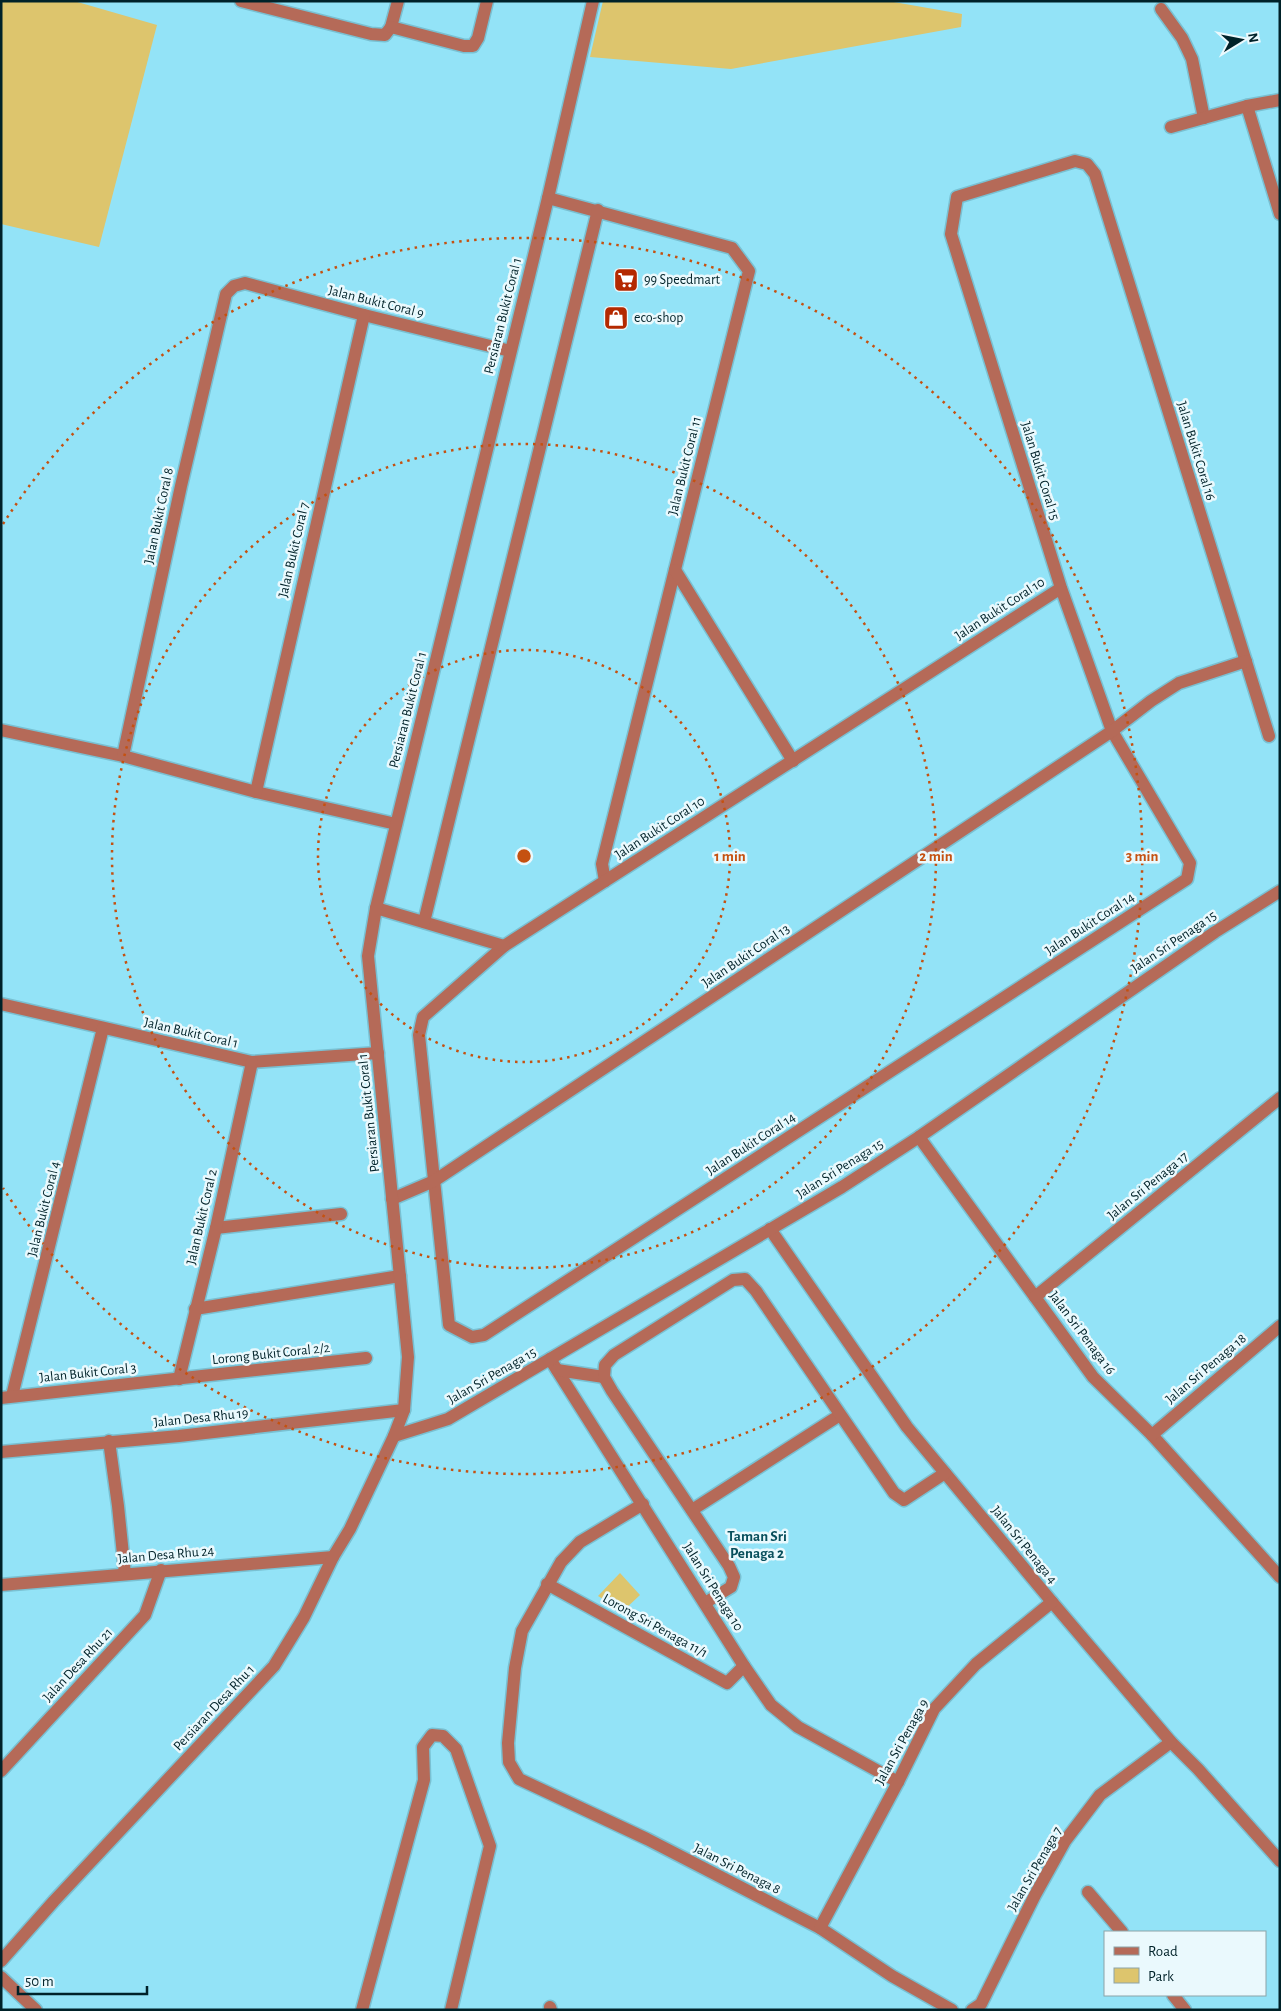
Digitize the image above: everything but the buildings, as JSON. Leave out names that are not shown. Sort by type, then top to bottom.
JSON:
[{"type":"street","points":[[242,1],[371,34],[385,35],[391,27],[398,1]]},
{"type":"street","points":[[391,27],[464,46],[473,46],[478,38],[487,1]]},
{"type":"street","name":"Persiaran Bukit Coral 1","points":[[394,1436],[404,1410],[408,1357],[368,956],[376,908],[594,1]]},
{"type":"street","points":[[1161,9],[1182,38],[1192,59],[1204,118]]},
{"type":"street","points":[[1171,127],[1246,106],[1280,100]]},
{"type":"street","points":[[1246,106],[1280,214]]},
{"type":"street","name":"Jalan Bukit Coral 15","points":[[1095,174],[1087,164],[1075,161],[957,197],[950,234],[1062,588],[1112,731],[1190,863],[1187,879]]},
{"type":"street","name":"Jalan Bukit Coral 16","points":[[1095,174],[1269,736]]},
{"type":"street","name":"Jalan Bukit Coral 11","points":[[548,198],[598,210],[732,248],[749,271],[602,864],[605,881]]},
{"type":"street","points":[[424,922],[598,210]]},
{"type":"street","name":"Jalan Bukit Coral 9","points":[[234,286],[245,283],[510,351]]},
{"type":"street","name":"Jalan Bukit Coral 8","points":[[123,756],[181,486],[217,332],[226,294],[234,286]]},
{"type":"street","name":"Jalan Bukit Coral 7","points":[[256,792],[364,315]]},
{"type":"street","points":[[675,570],[793,761]]},
{"type":"street","name":"Jalan Bukit Coral 10","points":[[434,1181],[419,1035],[423,1017],[504,946],[1062,588]]},
{"type":"street","name":"Jalan Bukit Coral 13","points":[[392,1199],[434,1181],[1112,731],[1179,682],[1246,661]]},
{"type":"street","points":[[1,730],[123,756],[256,792],[396,824]]},
{"type":"street","name":"Jalan Bukit Coral 14","points":[[434,1181],[449,1325],[472,1337],[484,1335],[1187,879]]},
{"type":"street","name":"Jalan Sri Penaga 15","points":[[394,1436],[448,1419],[554,1365],[770,1229],[842,1187],[919,1137],[1199,943],[1280,891]]},
{"type":"street","points":[[376,908],[504,946]]},
{"type":"street","name":"Jalan Bukit Coral 1","points":[[1,1004],[252,1062],[378,1053]]},
{"type":"street","name":"Jalan Bukit Coral 4","points":[[7,1397],[104,1028]]},
{"type":"street","name":"Jalan Bukit Coral 2","points":[[179,1379],[216,1228],[252,1062]]},
{"type":"street","name":"Jalan Sri Penaga 17","points":[[1035,1297],[1280,1098]]},
{"type":"street","name":"Jalan Sri Penaga 16","points":[[919,1137],[1093,1376],[1152,1435],[1280,1577]]},
{"type":"street","points":[[216,1228],[341,1214]]},
{"type":"street","name":"Jalan Sri Penaga 4","points":[[770,1229],[907,1427],[1171,1742],[1198,1769],[1280,1861]]},
{"type":"street","points":[[195,1309],[400,1276]]},
{"type":"street","points":[[705,1603],[731,1587],[734,1577],[729,1566],[612,1392],[604,1377],[605,1366],[614,1355],[733,1280],[745,1279],[756,1291],[894,1493],[904,1500],[945,1473]]},
{"type":"street","name":"Jalan Sri Penaga 18","points":[[1152,1435],[1280,1326]]},
{"type":"street","name":"Lorong Bukit Coral 2/2","points":[[179,1379],[366,1358]]},
{"type":"street","points":[[554,1365],[604,1377]]},
{"type":"street","name":"Jalan Sri Penaga 10","points":[[554,1365],[744,1666],[771,1705],[798,1727],[898,1782]]},
{"type":"street","name":"Jalan Bukit Coral 3","points":[[7,1397],[179,1379]]},
{"type":"street","name":"Jalan Desa Rhu 19","points":[[1,1452],[179,1436],[404,1410]]},
{"type":"street","points":[[692,1510],[840,1415]]},
{"type":"street","name":"Persiaran Desa Rhu 1","points":[[1,1961],[54,1901],[274,1666],[304,1617],[350,1529],[394,1436]]},
{"type":"street","points":[[109,1441],[125,1574]]},
{"type":"street","points":[[547,1584],[561,1562],[580,1542],[643,1504]]},
{"type":"street","name":"Jalan Desa Rhu 24","points":[[1,1585],[161,1570],[334,1557]]},
{"type":"street","name":"Jalan Desa Rhu 21","points":[[1,1771],[145,1616],[161,1570]]},
{"type":"street","name":"Lorong Sri Penaga 11/1","points":[[547,1584],[727,1683],[744,1666]]},
{"type":"street","name":"Jalan Sri Penaga 8","points":[[547,1584],[522,1632],[514,1678],[508,1743],[509,1762],[519,1779],[647,1839],[820,1928],[892,1976],[952,2010]]},
{"type":"street","name":"Jalan Sri Penaga 9","points":[[820,1928],[934,1710],[976,1664],[1052,1602]]},
{"type":"street","points":[[362,2010],[424,1780],[423,1747],[432,1736],[443,1736],[456,1749],[490,1846],[450,2010]]},
{"type":"street","name":"Jalan Sri Penaga 7","points":[[972,2010],[981,2004],[1065,1841],[1100,1795],[1171,1742]]},
{"type":"street","points":[[1088,1892],[1121,1931]]},
{"type":"street","points":[[1,1977],[36,2010]]},
{"type":"street","points":[[1174,1996],[1185,2010]]},
{"type":"green space","points":[[1,1],[74,1],[157,25],[99,247],[1,224]]},
{"type":"green space","points":[[603,1],[888,1],[962,14],[961,27],[731,69],[590,57]]},
{"type":"green space","points":[[620,1573],[640,1595],[623,1611],[598,1596]]},
{"type":"place","name":"99 Speedmart","points":[[626,280]]},
{"type":"place","name":"eco-shop","points":[[616,318]]},
{"type":"district","name":"Taman Sri Penaga 2","points":[[757,1544]]}]
